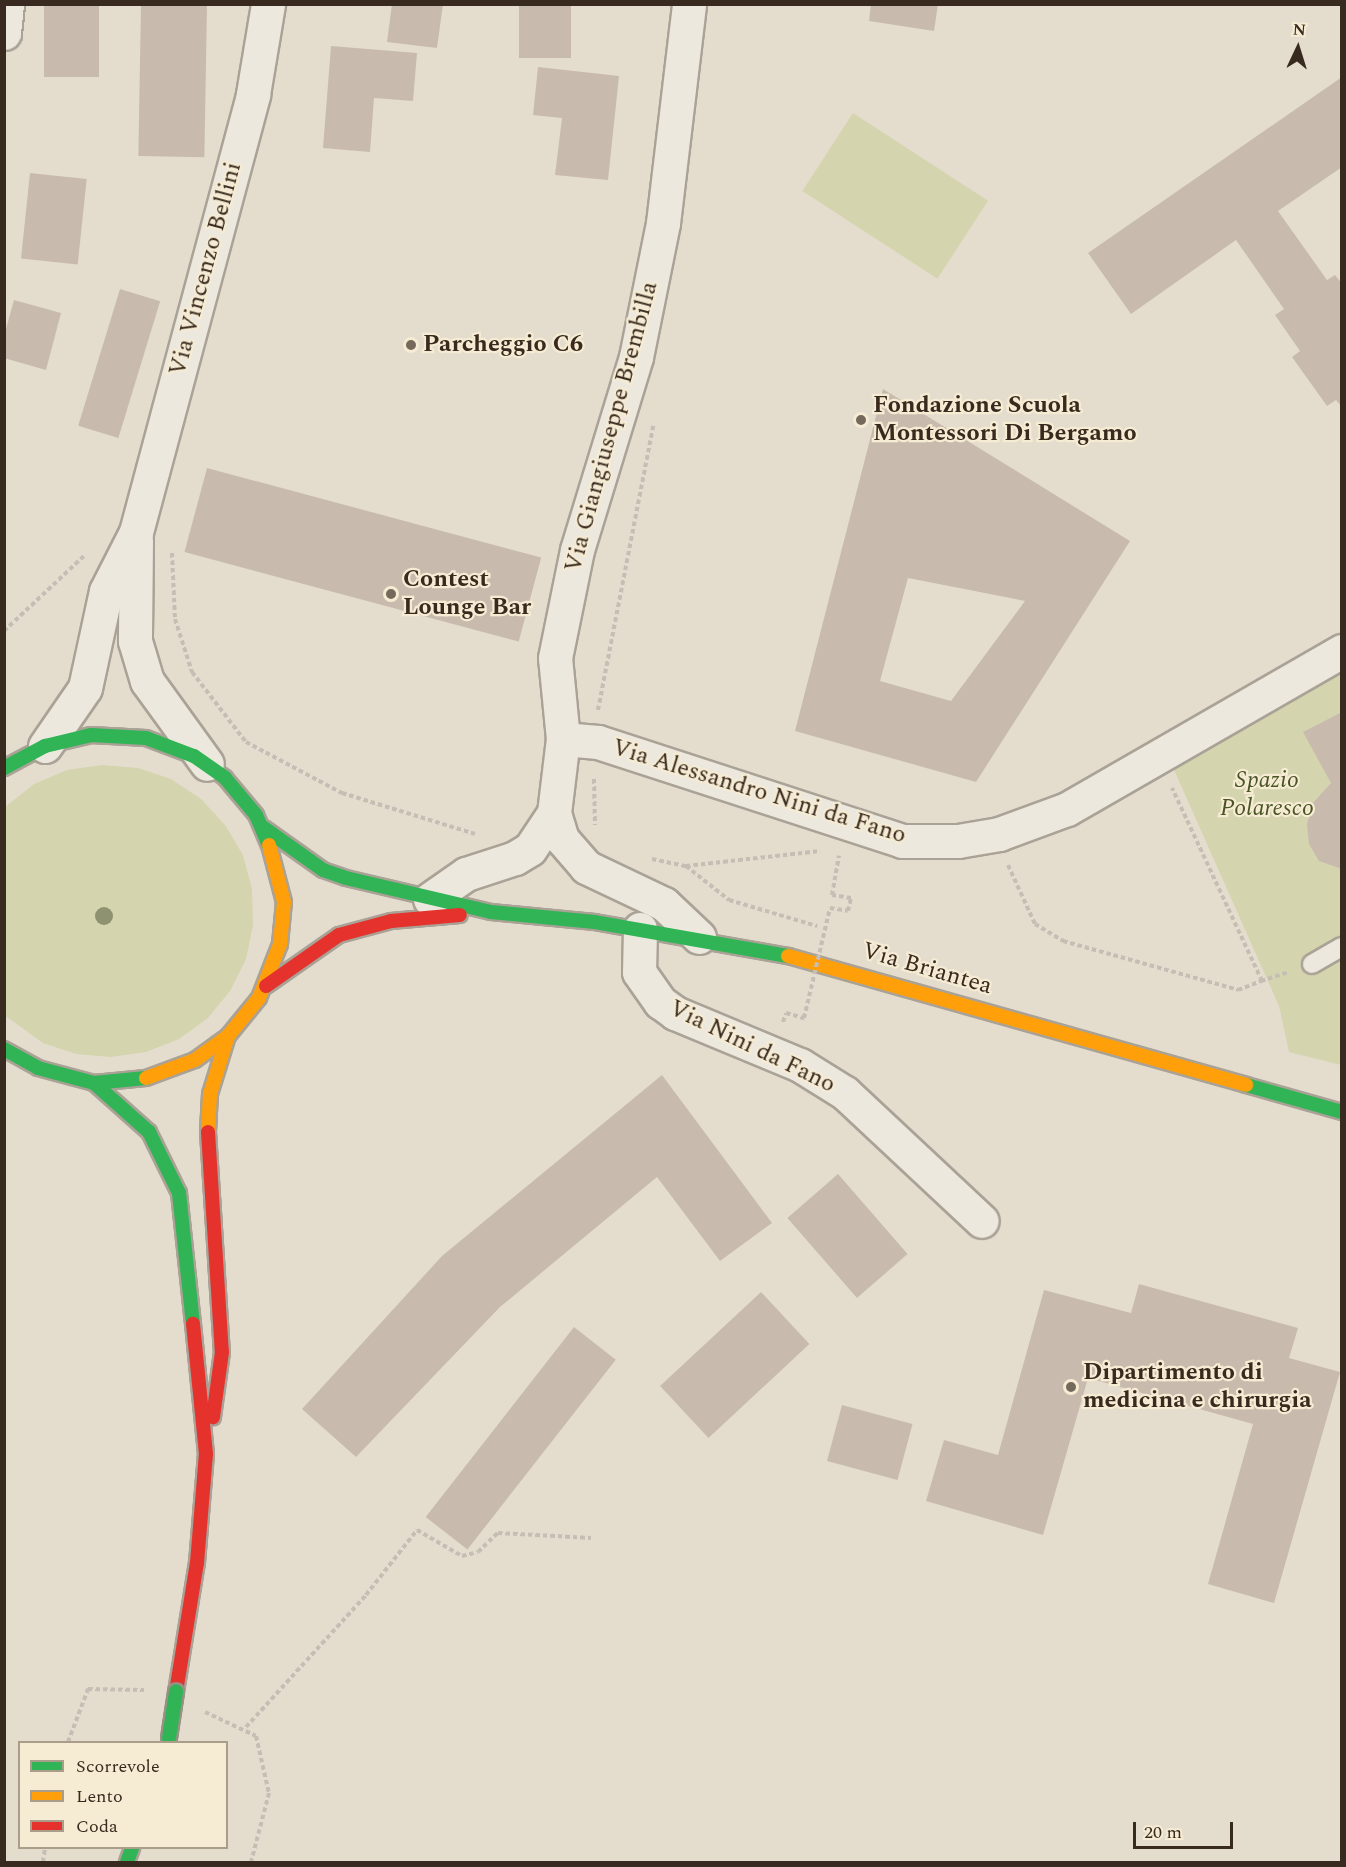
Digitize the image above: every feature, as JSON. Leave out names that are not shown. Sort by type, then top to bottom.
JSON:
[{"type":"main road","points":[[6,766],[45,746],[91,735],[121,735],[171,745],[207,764],[240,793],[264,828],[278,861],[284,902],[280,944],[266,986]]},
{"type":"main road","points":[[264,828],[323,870],[430,899],[491,912]]},
{"type":"main road","points":[[4,1049],[38,1068],[94,1083],[144,1079],[177,1069],[228,1036],[266,986],[317,947],[363,927],[491,912]]},
{"type":"main road","name":"Via Briantea","points":[[491,912],[699,937],[862,973],[1341,1112]]},
{"type":"main road","points":[[169,1740],[197,1563],[206,1454],[222,1352],[208,1125],[210,1094],[228,1036]]},
{"type":"main road","points":[[94,1083],[149,1132],[178,1193],[206,1454]]},
{"type":"street","points":[[4,33],[7,4]]},
{"type":"street","name":"Via Vincenzo Bellini","points":[[45,746],[85,688],[106,591],[136,532],[253,94],[268,4]]},
{"type":"street","name":"Via Giangiuseppe Brembilla","points":[[689,4],[661,234],[636,357],[577,550],[555,658],[560,755],[554,813],[562,839],[586,867],[664,904],[699,937]]},
{"type":"street","name":"Via Vincenzo Bellini","points":[[136,532],[135,641],[147,681],[207,764]]},
{"type":"street","name":"Via Alessandro Nini da Fano","points":[[560,755],[598,741],[902,841],[958,841],[1025,826],[1067,809],[1341,651]]},
{"type":"street","name":"Via Giangiuseppe Brembilla","points":[[430,899],[466,874],[515,858],[530,849],[554,813]]},
{"type":"street","name":"Via Nini da Fano","points":[[640,929],[639,972],[660,1002],[675,1013],[800,1065],[845,1093],[982,1221]]},
{"type":"lane","points":[[1312,964],[1341,947]]},
{"type":"path","points":[[598,741],[596,716],[655,415]]},
{"type":"path","points":[[136,532],[172,542],[175,619],[192,672],[246,742],[342,792],[476,834],[486,832]]},
{"type":"path","points":[[4,631],[78,564],[91,545]]},
{"type":"path","points":[[560,755],[594,773],[596,833]]},
{"type":"path","points":[[1003,853],[1035,924],[1063,941],[1238,990],[1262,981],[1158,757]]},
{"type":"path","points":[[645,857],[686,866],[840,850]]},
{"type":"path","points":[[686,866],[729,900],[831,930]]},
{"type":"path","points":[[804,1018],[830,908],[848,911],[851,898],[832,895],[835,882]]},
{"type":"path","points":[[246,1727],[382,1574],[417,1530],[462,1556],[478,1552],[498,1533],[591,1538]]},
{"type":"green space","points":[[853,113],[988,201],[937,279],[802,191]]},
{"type":"green space","name":"Spazio Polaresco","points":[[1341,670],[1341,1065],[1289,1052],[1279,1006],[1171,763]]},
{"type":"green space","points":[[102,765],[138,768],[171,779],[201,799],[225,825],[243,855],[252,889],[253,925],[246,959],[230,991],[208,1018],[179,1039],[146,1052],[111,1057],[76,1054],[43,1043],[4,1015],[5,807],[34,784],[67,770]]},
{"type":"building","points":[[44,4],[99,4],[99,77],[44,77]]},
{"type":"building","points":[[141,4],[207,5],[204,157],[138,156]]},
{"type":"building","points":[[392,4],[443,4],[437,48],[387,42]]},
{"type":"building","points":[[519,4],[571,4],[571,58],[519,58]]},
{"type":"building","points":[[871,4],[938,4],[934,31],[869,21]]},
{"type":"building","points":[[331,46],[417,53],[413,101],[374,98],[370,152],[323,148]]},
{"type":"building","points":[[538,67],[619,76],[608,180],[555,175],[562,118],[533,115]]},
{"type":"building","points":[[1342,77],[1342,167],[1278,211],[1327,280],[1335,275],[1342,284],[1342,407],[1336,400],[1327,406],[1292,357],[1300,351],[1275,315],[1284,309],[1236,240],[1131,314],[1088,253]]},
{"type":"building","points":[[30,173],[87,179],[78,264],[21,259]]},
{"type":"building","points":[[120,289],[160,301],[118,438],[78,426]]},
{"type":"building","points":[[14,300],[61,313],[46,370],[4,358],[4,336]]},
{"type":"building","points":[[883,389],[1130,541],[976,782],[795,731]],"holes":[[[908,578],[1025,601],[951,701],[880,681]]]},
{"type":"building","points":[[207,468],[541,558],[519,642],[184,552]]},
{"type":"building","points":[[1342,712],[1342,869],[1319,861],[1309,844],[1307,824],[1313,803],[1331,783],[1303,732]]},
{"type":"building","points":[[662,1075],[772,1223],[720,1261],[657,1177],[500,1307],[356,1457],[302,1409],[442,1256]]},
{"type":"building","points":[[838,1174],[908,1254],[857,1298],[787,1218]]},
{"type":"building","points":[[1139,1284],[1298,1328],[1289,1358],[1340,1372],[1274,1603],[1208,1584],[1253,1424],[1088,1378],[1043,1535],[926,1501],[944,1440],[998,1455],[1044,1290],[1131,1313]]},
{"type":"building","points":[[761,1292],[809,1344],[708,1438],[660,1386]]},
{"type":"building","points":[[574,1327],[616,1360],[467,1550],[426,1517]]},
{"type":"building","points":[[842,1405],[913,1424],[898,1480],[827,1461]]},
{"type":"traffic: fast","points":[[4,768],[45,746],[91,735],[146,738],[194,756],[225,778],[256,815],[269,845]]},
{"type":"traffic: fast","points":[[264,828],[323,870],[346,878],[491,912],[595,922],[788,956]]},
{"type":"traffic: fast","points":[[4,1049],[38,1068],[94,1083],[146,1078]]},
{"type":"traffic: fast","points":[[94,1083],[149,1132],[179,1193],[193,1324]]},
{"type":"traffic: fast","points":[[1246,1085],[1342,1112]]},
{"type":"traffic: fast","points":[[169,1738],[176,1692]]},
{"type":"traffic: fast","points":[[127,1862],[132,1849]]},
{"type":"traffic: slow","points":[[146,1078],[195,1060],[228,1036],[259,998],[280,944],[284,902],[269,845]]},
{"type":"traffic: slow","points":[[788,956],[1246,1085]]},
{"type":"traffic: slow","points":[[208,1132],[210,1094],[228,1036]]},
{"type":"traffic: jam","points":[[266,986],[339,935],[391,921],[460,915]]},
{"type":"traffic: jam","points":[[208,1132],[222,1352],[213,1417]]},
{"type":"traffic: jam","points":[[176,1692],[197,1563],[206,1454],[193,1324]]},
{"type":"place","name":"Parcheggio C6","points":[[411,345]]},
{"type":"place","name":"Fondazione Scuola Montessori Di Bergamo","points":[[861,420]]},
{"type":"place","name":"Contest Lounge Bar","points":[[391,594]]},
{"type":"place","name":"Dipartimento di medicina e chirurgia","points":[[1071,1387]]}]
